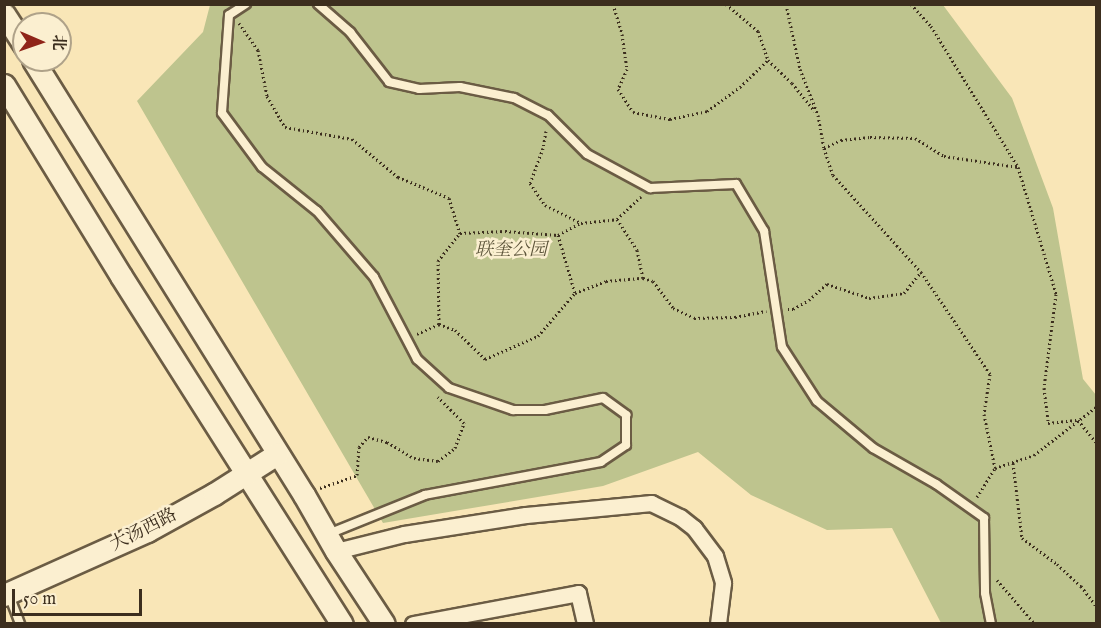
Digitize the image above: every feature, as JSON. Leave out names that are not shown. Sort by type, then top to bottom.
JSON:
[{"type":"main road","points":[[40,72],[304,495],[331,543],[384,624]]},
{"type":"main road","points":[[4,85],[121,276],[342,624]]},
{"type":"main road","name":"大汤西路","points":[[6,594],[147,531],[277,454]]},
{"type":"street","points":[[331,543],[526,515],[651,503],[680,517],[694,528],[715,556],[723,583],[718,624]]},
{"type":"street","points":[[413,624],[578,593],[585,624]]},
{"type":"lane","points":[[246,4],[229,15],[222,113],[262,167],[317,211],[374,278],[417,358],[449,388],[513,410],[545,410],[603,398],[626,415],[626,445],[601,462],[425,495],[331,543]]},
{"type":"lane","points":[[318,4],[350,32],[389,82],[419,89],[460,87],[514,98],[548,115],[586,154],[650,188],[736,184],[764,231],[782,347],[817,401],[873,448],[936,484],[984,518],[985,593],[991,624]]},
{"type":"lane","points":[[6,594],[20,624]]},
{"type":"path","points":[[613,4],[627,69],[618,89],[633,112],[670,120],[707,111],[740,87],[768,60]]},
{"type":"path","points":[[726,4],[758,31],[768,60],[792,83],[818,115]]},
{"type":"path","points":[[786,4],[800,69],[818,115],[824,148],[833,175],[921,272],[990,374],[984,414],[995,468]]},
{"type":"path","points":[[911,4],[932,26],[1018,167],[1056,294],[1044,388],[1048,423],[1078,420]]},
{"type":"path","points":[[229,15],[245,28],[258,50],[267,96],[285,127],[352,139],[398,177],[449,198],[460,233]]},
{"type":"path","points":[[548,115],[543,148],[530,183],[545,205],[581,223]]},
{"type":"path","points":[[824,148],[841,140],[870,137],[915,138],[944,156],[1018,167]]},
{"type":"path","points":[[439,324],[438,261],[460,233],[506,231],[558,235],[581,223],[616,219],[650,188]]},
{"type":"path","points":[[616,219],[637,250],[643,278]]},
{"type":"path","points":[[558,235],[575,293]]},
{"type":"path","points":[[407,339],[439,324],[455,330],[485,359],[538,336],[575,293],[606,281],[643,278],[653,281],[673,308],[694,318],[735,317],[776,309],[793,309],[827,284],[869,298],[904,292],[921,272]]},
{"type":"path","points":[[304,495],[357,475],[359,447],[368,437],[387,442],[414,458],[438,461],[455,448],[464,423],[433,392]]},
{"type":"path","points":[[970,508],[995,468],[1034,455],[1096,407]]},
{"type":"path","points":[[1078,420],[1096,442]]},
{"type":"path","points":[[1013,463],[1022,538],[1057,564],[1081,586],[1096,606]]},
{"type":"path","points":[[984,570],[1005,585],[1035,624]]},
{"type":"green space","name":"联奎公园","points":[[210,5],[943,5],[1012,98],[1053,208],[1083,379],[1096,395],[1096,623],[941,623],[892,528],[827,530],[751,495],[698,452],[603,486],[383,523],[137,101],[203,32]]}]
